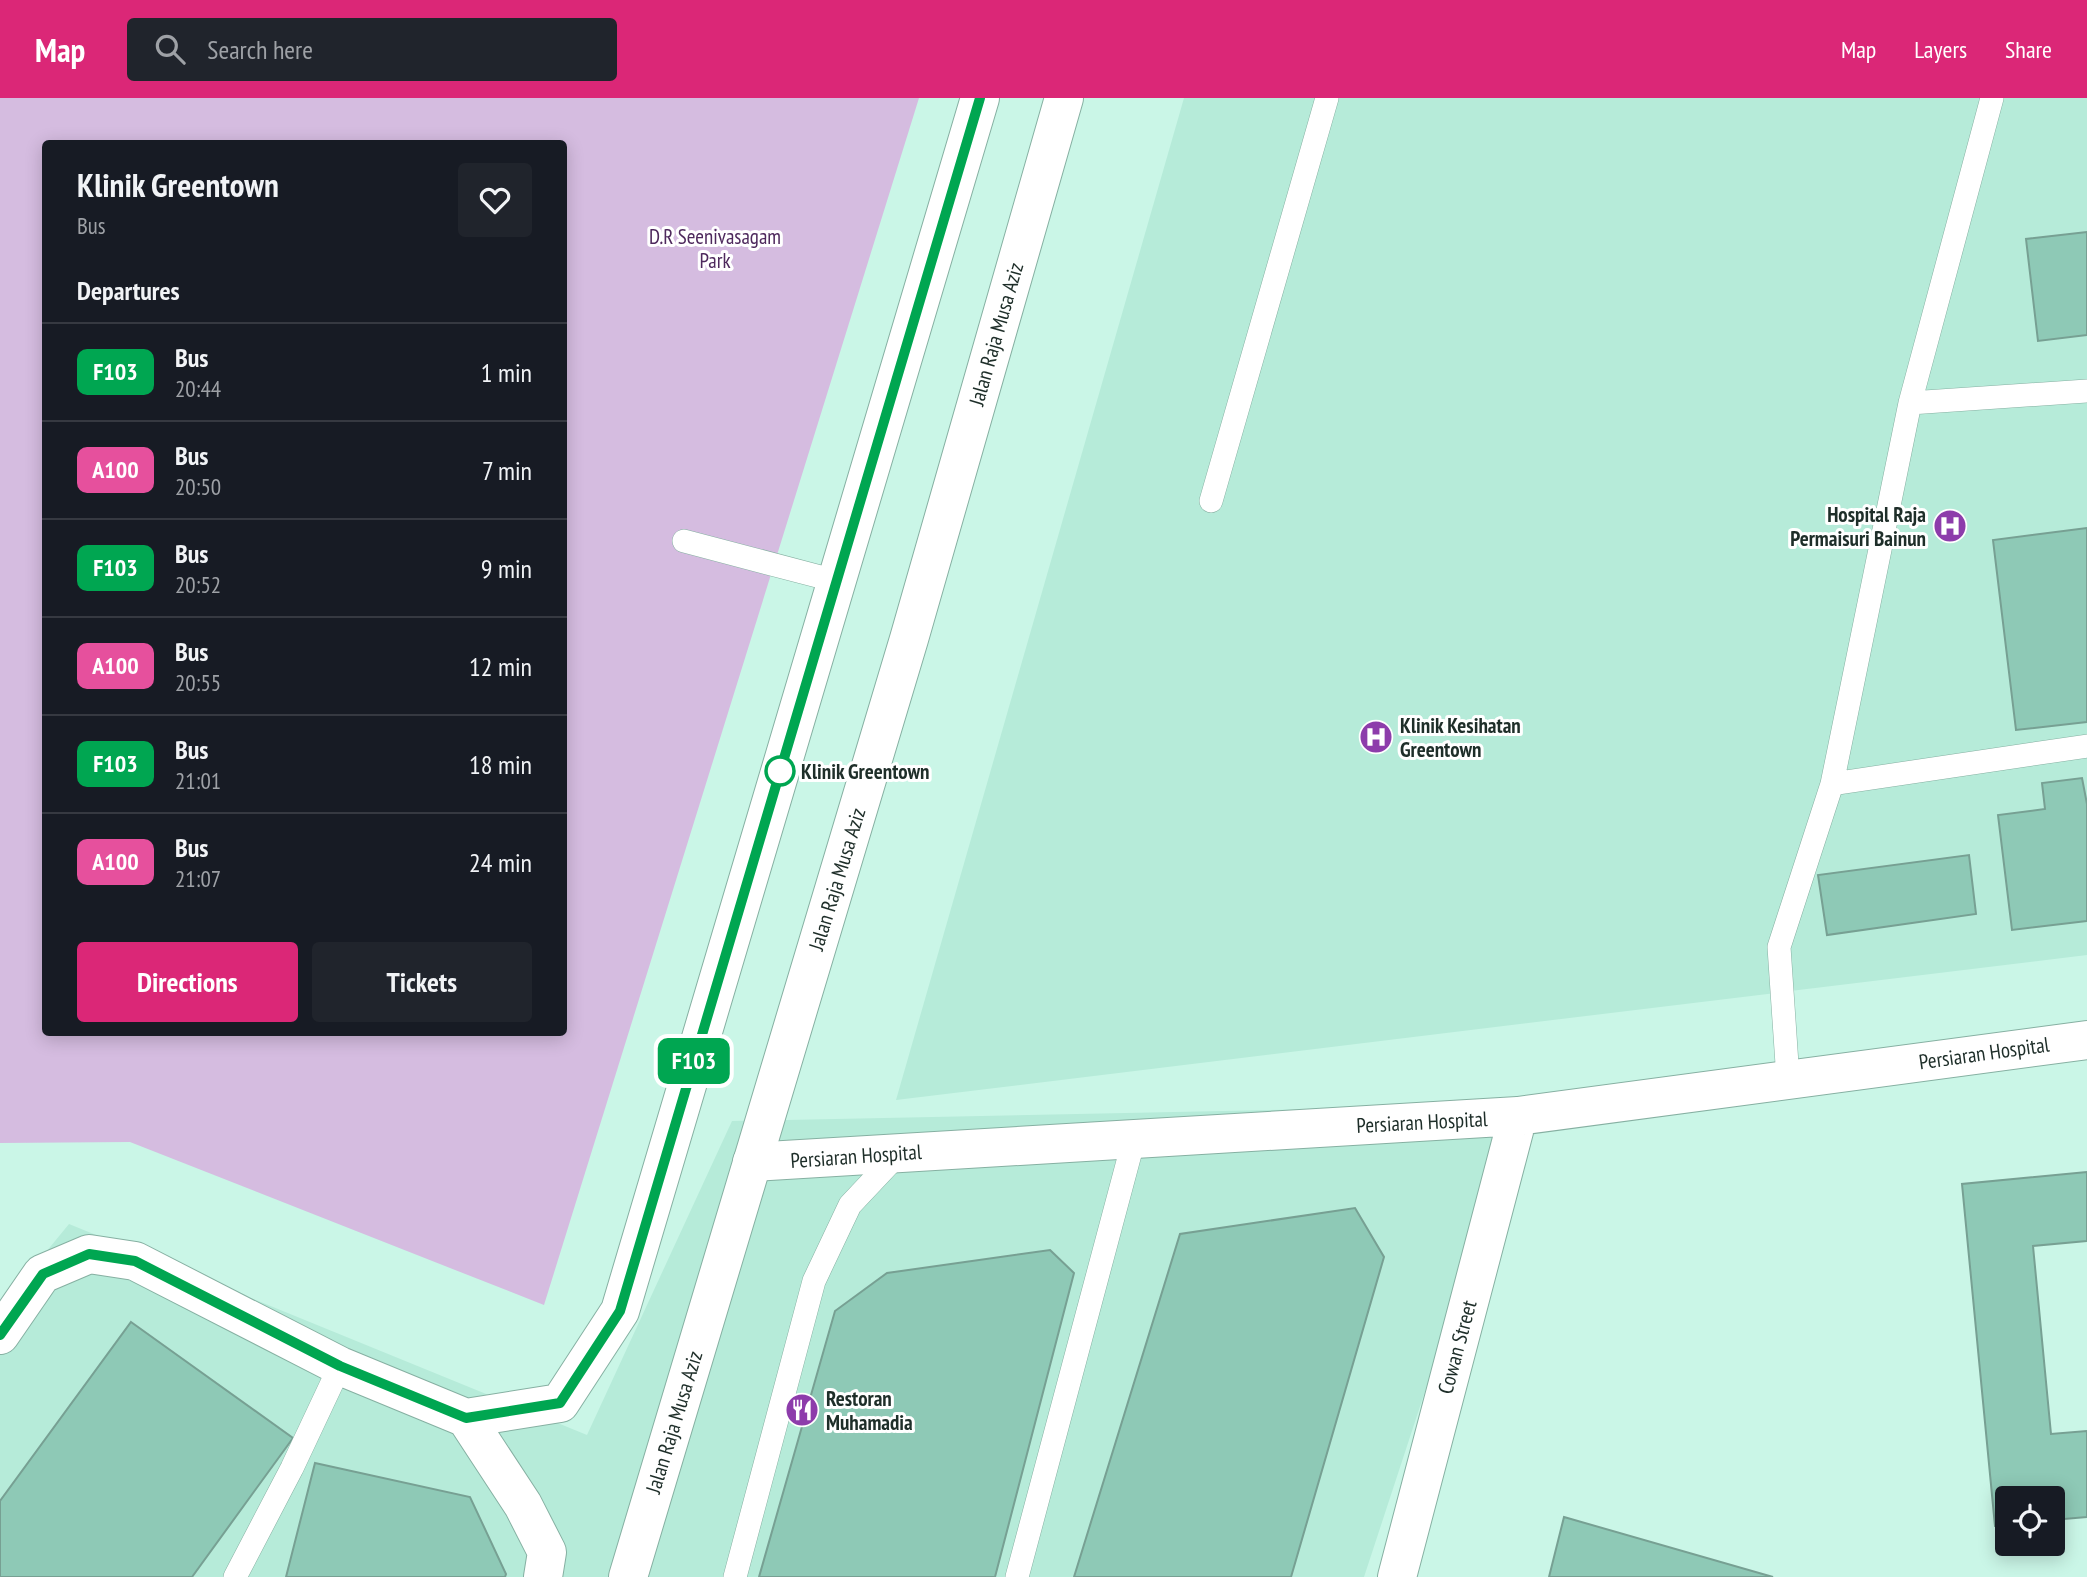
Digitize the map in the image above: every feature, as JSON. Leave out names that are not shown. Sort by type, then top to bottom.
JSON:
[{"type":"main road","points":[[0,1335],[43,1274],[89,1254],[135,1261],[340,1366],[466,1418],[560,1403],[620,1311],[980,98]]},
{"type":"main road","name":"Jalan Raja Musa Aziz","points":[[628,1577],[909,639],[1064,98]]},
{"type":"main road","name":"Persiaran Hospital","points":[[752,1162],[1518,1116],[2087,1040]]},
{"type":"main road","name":"Cowan Street","points":[[1397,1577],[1518,1116]]},
{"type":"main road","points":[[466,1418],[523,1505],[547,1552],[543,1577]]},
{"type":"lane","points":[[1211,501],[1327,98]]},
{"type":"lane","points":[[1788,1079],[1779,947],[1832,784],[1910,403],[1992,98]]},
{"type":"lane","points":[[1910,403],[2087,391]]},
{"type":"lane","points":[[684,541],[836,581]]},
{"type":"lane","points":[[1832,784],[2087,746]]},
{"type":"lane","points":[[1017,1577],[1134,1139]]},
{"type":"lane","points":[[735,1577],[814,1280],[850,1205],[899,1153]]},
{"type":"lane","points":[[235,1577],[292,1468],[340,1366]]},
{"type":"shaded area","name":"Klinik Kesihatan Greentown","points":[[1184,98],[2087,98],[2087,955],[896,1100]]},
{"type":"shaded area","points":[[1519,1105],[1364,1577],[0,1577],[0,1308],[69,1224],[587,1435],[732,1121]]},
{"type":"green space","name":"D.R Seenivasagam Park","points":[[0,98],[919,98],[544,1305],[130,1142],[0,1143]]},
{"type":"building","points":[[2087,232],[2087,335],[2038,341],[2026,239]]},
{"type":"building","points":[[2087,528],[2087,722],[2016,730],[1993,540]]},
{"type":"building","points":[[2082,778],[2087,804],[2087,921],[2012,930],[1998,815],[2045,809],[2042,783]]},
{"type":"building","points":[[1969,855],[1976,914],[1827,935],[1818,875]]},
{"type":"building","points":[[2087,1172],[2087,1241],[2033,1246],[2051,1434],[2087,1431],[2087,1517],[2065,1519],[2065,1486],[1995,1486],[1995,1526],[1962,1184]]},
{"type":"building","points":[[1355,1208],[1384,1257],[1291,1577],[1074,1577],[1180,1234]]},
{"type":"building","points":[[1050,1250],[1074,1273],[995,1577],[759,1577],[835,1311],[887,1273]]},
{"type":"building","points":[[131,1322],[293,1438],[192,1577],[0,1577],[0,1501]]},
{"type":"building","points":[[315,1463],[470,1497],[506,1574],[505,1577],[286,1577]]},
{"type":"building","points":[[1564,1517],[1773,1577],[1549,1577]]},
{"type":"bus line","name":"F103","points":[[0,1335],[43,1274],[89,1254],[135,1261],[340,1366],[466,1418],[560,1403],[620,1311],[980,98]]},
{"type":"place","name":"Hospital Raja Permaisuri Bainun","points":[[1950,526]]},
{"type":"place","name":"Klinik Kesihatan Greentown","points":[[1376,737]]},
{"type":"place","name":"Klinik Greentown","points":[[780,771]]},
{"type":"place","name":"Restoran Muhamadia","points":[[802,1410]]}]
